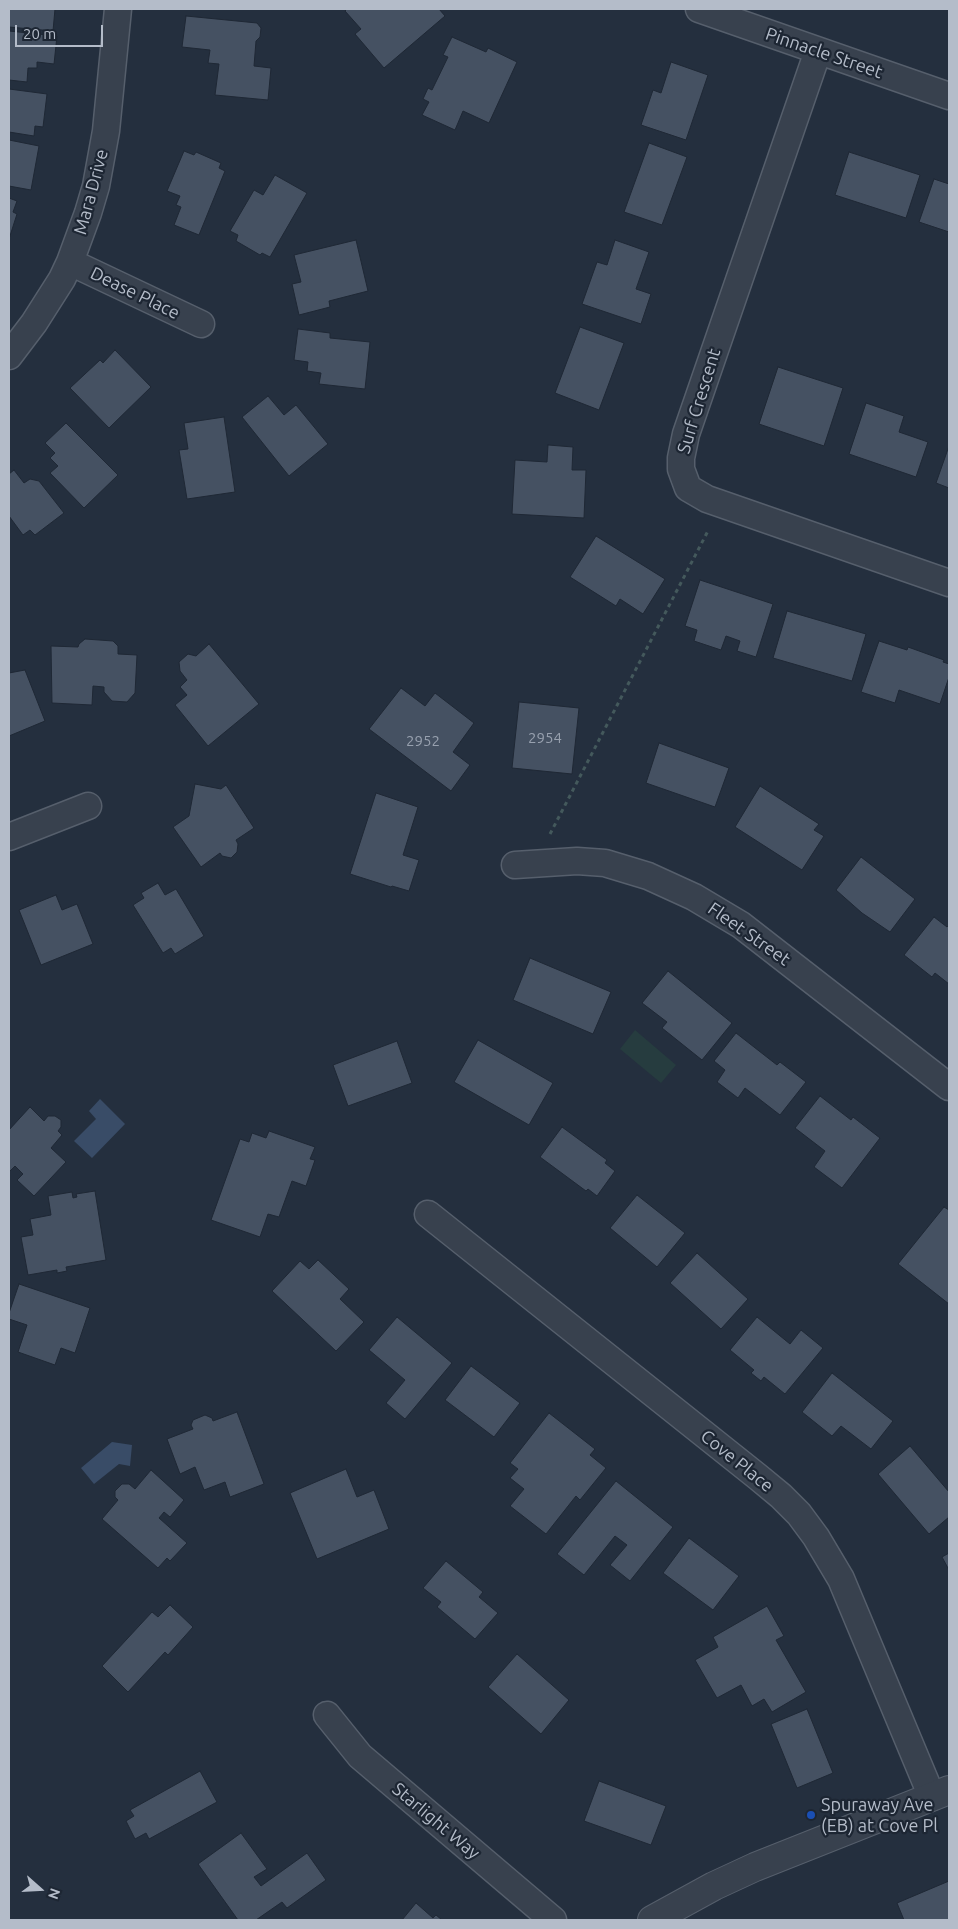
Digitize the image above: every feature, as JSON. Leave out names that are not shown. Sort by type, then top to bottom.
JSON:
[{"type":"street","name":"Mara Drive","points":[[9,356],[53,294],[70,262],[88,212],[102,158],[118,9]]},
{"type":"street","name":"Pinnacle Street","points":[[700,9],[949,96]]},
{"type":"street","name":"Surf Crescent","points":[[818,51],[683,446],[681,469],[688,488],[697,495],[949,583]]},
{"type":"street","name":"Dease Place","points":[[70,262],[200,324]]},
{"type":"street","points":[[9,837],[88,806]]},
{"type":"street","name":"Fleet Street","points":[[515,865],[577,861],[605,863],[648,876],[694,897],[741,925],[949,1087]]},
{"type":"street","name":"Cove Place","points":[[428,1214],[781,1496],[799,1514],[816,1537],[841,1579],[940,1794]]},
{"type":"street","name":"Starlight Way","points":[[327,1715],[360,1756],[553,1920]]},
{"type":"street","points":[[652,1920],[706,1890],[755,1867],[940,1794]]},
{"type":"path","points":[[566,805],[723,505]]},
{"type":"green space","points":[[635,1030],[676,1065],[661,1083],[620,1049]]},
{"type":"water","points":[[100,1099],[125,1124],[92,1158],[74,1141],[96,1119],[89,1111]]},
{"type":"water","points":[[112,1442],[132,1445],[130,1466],[119,1464],[94,1484],[81,1468]]},
{"type":"building","points":[[9,9],[55,9],[53,31],[9,27]]},
{"type":"building","points":[[347,9],[439,9],[445,16],[384,68],[355,34],[361,29],[345,11]]},
{"type":"building","points":[[186,16],[257,23],[261,28],[260,37],[256,41],[254,66],[271,68],[268,100],[215,95],[219,64],[208,63],[210,50],[182,47]]},
{"type":"building","points":[[9,31],[57,36],[54,64],[37,62],[37,68],[28,68],[27,82],[9,80]]},
{"type":"building","points":[[452,37],[486,52],[488,48],[517,62],[489,123],[463,111],[455,130],[422,115],[429,102],[423,99],[428,88],[432,90],[448,57],[443,55]]},
{"type":"building","points":[[671,62],[708,75],[686,140],[641,125],[653,90],[661,93]]},
{"type":"building","points":[[9,89],[47,94],[43,127],[35,126],[34,136],[9,132]]},
{"type":"building","points":[[9,140],[39,146],[31,190],[9,186]]},
{"type":"building","points":[[649,143],[687,157],[662,225],[624,212]]},
{"type":"building","points":[[184,151],[194,155],[196,152],[221,163],[219,168],[225,171],[199,235],[174,225],[181,207],[176,205],[180,196],[167,191]]},
{"type":"building","points":[[849,152],[920,175],[906,218],[835,195]]},
{"type":"building","points":[[275,175],[307,193],[270,257],[262,253],[260,255],[236,241],[238,235],[230,231],[254,190],[263,195]]},
{"type":"building","points":[[934,179],[949,184],[949,232],[919,222]]},
{"type":"building","points":[[9,198],[17,201],[13,212],[17,214],[9,239]]},
{"type":"building","points":[[356,240],[368,291],[329,301],[330,307],[299,315],[292,284],[301,282],[294,255]]},
{"type":"building","points":[[615,240],[649,252],[636,289],[651,294],[641,324],[582,304],[597,262],[607,265]]},
{"type":"building","points":[[580,327],[624,343],[599,410],[555,393]]},
{"type":"building","points":[[298,329],[330,333],[330,338],[370,342],[365,389],[319,384],[321,373],[307,371],[308,362],[294,360]]},
{"type":"building","points":[[115,350],[151,387],[109,428],[70,388],[100,360],[103,363]]},
{"type":"building","points":[[778,367],[843,388],[824,446],[759,424]]},
{"type":"building","points":[[268,396],[284,415],[296,405],[328,444],[289,476],[242,417]]},
{"type":"building","points":[[866,403],[904,416],[899,432],[928,442],[916,477],[849,454]]},
{"type":"building","points":[[224,417],[235,492],[187,499],[179,450],[188,449],[184,423]]},
{"type":"building","points":[[66,423],[118,475],[84,508],[50,473],[58,466],[50,458],[55,453],[45,443]]},
{"type":"building","points":[[548,445],[573,447],[572,470],[586,470],[584,518],[512,514],[515,460],[547,462]]},
{"type":"building","points":[[949,446],[949,488],[936,483]]},
{"type":"building","points":[[14,470],[24,483],[30,479],[39,481],[64,513],[35,535],[30,530],[23,535],[9,516],[9,474]]},
{"type":"building","points":[[596,536],[665,579],[643,614],[620,599],[616,606],[570,577]]},
{"type":"building","points":[[700,580],[773,604],[756,657],[737,651],[740,641],[726,636],[721,650],[694,641],[697,630],[685,626]]},
{"type":"building","points":[[787,611],[866,634],[852,681],[773,658]]},
{"type":"building","points":[[85,639],[113,641],[118,646],[118,654],[137,655],[135,693],[127,702],[112,701],[104,692],[104,687],[93,686],[92,705],[52,703],[51,646],[78,647]]},
{"type":"building","points":[[879,641],[907,650],[908,647],[944,660],[943,662],[949,664],[949,677],[940,704],[899,690],[895,703],[861,692]]},
{"type":"building","points":[[209,644],[259,704],[208,746],[175,705],[187,695],[180,687],[187,680],[180,671],[179,662],[188,654],[196,656]]},
{"type":"building","points":[[25,670],[45,721],[9,736],[9,673]]},
{"type":"building","points":[[401,688],[425,706],[435,693],[474,723],[453,752],[470,765],[451,791],[369,729]]},
{"type":"building","points":[[519,702],[579,708],[572,774],[512,768]]},
{"type":"building","points":[[659,743],[729,768],[715,807],[646,783]]},
{"type":"building","points":[[195,784],[221,789],[226,785],[254,828],[236,840],[238,844],[237,852],[231,858],[222,856],[220,853],[201,867],[173,827],[189,816]]},
{"type":"building","points":[[760,786],[819,824],[814,830],[824,836],[802,870],[735,827]]},
{"type":"building","points":[[376,793],[418,807],[403,855],[419,860],[409,891],[350,874]]},
{"type":"building","points":[[861,857],[915,899],[890,932],[862,913],[836,890]]},
{"type":"building","points":[[158,883],[165,895],[176,889],[204,936],[175,954],[171,948],[163,953],[133,905],[144,898],[141,893]]},
{"type":"building","points":[[56,895],[62,910],[77,904],[93,944],[41,965],[19,910]]},
{"type":"building","points":[[934,917],[947,927],[949,925],[949,984],[935,973],[932,977],[904,955]]},
{"type":"building","points":[[530,958],[611,992],[593,1034],[513,1000]]},
{"type":"building","points":[[668,971],[732,1023],[702,1060],[662,1028],[667,1022],[642,1003]]},
{"type":"building","points":[[736,1033],[777,1065],[780,1062],[806,1082],[780,1115],[745,1088],[738,1098],[717,1082],[725,1070],[714,1061]]},
{"type":"building","points":[[478,1040],[553,1083],[529,1125],[454,1082]]},
{"type":"building","points":[[397,1041],[412,1083],[348,1106],[333,1065]]},
{"type":"building","points":[[820,1096],[851,1120],[853,1117],[880,1138],[842,1188],[814,1167],[825,1151],[795,1128]]},
{"type":"building","points":[[30,1107],[44,1121],[48,1116],[55,1116],[61,1120],[61,1127],[58,1131],[62,1135],[51,1148],[66,1162],[34,1196],[17,1180],[23,1174],[15,1166],[9,1172],[9,1130]]},
{"type":"building","points":[[562,1127],[607,1160],[605,1163],[615,1171],[597,1196],[588,1189],[586,1191],[540,1157]]},
{"type":"building","points":[[269,1131],[315,1147],[310,1159],[315,1160],[306,1186],[292,1181],[279,1217],[268,1214],[260,1237],[211,1220],[240,1139],[249,1142],[252,1133],[266,1138]]},
{"type":"building","points":[[95,1191],[106,1260],[66,1267],[67,1271],[57,1273],[57,1270],[28,1275],[21,1237],[33,1235],[30,1219],[51,1215],[48,1196],[72,1192],[73,1198],[77,1197],[76,1194]]},
{"type":"building","points":[[637,1195],[685,1233],[657,1267],[610,1228]]},
{"type":"building","points":[[944,1207],[949,1210],[949,1304],[898,1264]]},
{"type":"building","points":[[697,1253],[748,1299],[721,1329],[670,1283]]},
{"type":"building","points":[[318,1260],[349,1289],[340,1299],[364,1322],[336,1351],[272,1291],[300,1261],[309,1269]]},
{"type":"building","points":[[19,1284],[90,1308],[75,1353],[61,1348],[55,1365],[18,1352],[27,1325],[9,1319],[9,1313]]},
{"type":"building","points":[[397,1317],[452,1363],[405,1419],[386,1403],[405,1380],[369,1350]]},
{"type":"building","points":[[757,1317],[790,1344],[801,1330],[823,1348],[785,1394],[764,1377],[761,1381],[751,1373],[754,1370],[730,1350]]},
{"type":"building","points":[[471,1366],[520,1403],[494,1437],[445,1400]]},
{"type":"building","points":[[832,1373],[893,1421],[871,1449],[841,1426],[832,1436],[802,1412]]},
{"type":"building","points":[[237,1412],[264,1484],[230,1497],[225,1482],[204,1490],[195,1467],[180,1474],[167,1439],[193,1429],[191,1425],[193,1420],[205,1415],[212,1418],[213,1421]]},
{"type":"building","points":[[549,1413],[595,1449],[590,1455],[606,1468],[580,1500],[576,1496],[546,1534],[510,1506],[524,1489],[510,1478],[518,1469],[510,1463]]},
{"type":"building","points":[[910,1446],[949,1492],[949,1517],[929,1534],[878,1474]]},
{"type":"building","points":[[346,1469],[357,1497],[374,1490],[389,1529],[317,1559],[290,1493]]},
{"type":"building","points":[[151,1470],[184,1500],[170,1517],[164,1512],[159,1518],[187,1543],[170,1561],[167,1558],[158,1568],[102,1519],[118,1500],[115,1497],[115,1491],[122,1484],[129,1484],[135,1489]]},
{"type":"building","points":[[616,1481],[673,1527],[630,1581],[610,1565],[627,1545],[615,1536],[584,1575],[557,1554]]},
{"type":"building","points":[[689,1538],[739,1576],[713,1610],[663,1573]]},
{"type":"building","points":[[949,1553],[949,1570],[942,1557]]},
{"type":"building","points":[[446,1561],[483,1592],[479,1597],[498,1613],[475,1639],[437,1607],[441,1602],[423,1588]]},
{"type":"building","points":[[170,1605],[193,1627],[168,1655],[165,1652],[128,1692],[102,1666],[152,1612],[158,1617]]},
{"type":"building","points":[[767,1606],[784,1636],[776,1640],[806,1692],[772,1712],[764,1699],[752,1706],[741,1685],[717,1698],[695,1660],[718,1647],[713,1637]]},
{"type":"building","points":[[517,1654],[569,1700],[541,1734],[488,1687]]},
{"type":"building","points":[[807,1709],[833,1773],[797,1788],[771,1724]]},
{"type":"building","points":[[200,1771],[217,1802],[149,1839],[146,1833],[135,1839],[126,1821],[134,1816],[130,1810]]},
{"type":"building","points":[[599,1781],[666,1806],[651,1845],[584,1821]]},
{"type":"building","points":[[241,1833],[267,1869],[254,1877],[261,1886],[307,1853],[326,1880],[287,1908],[282,1902],[256,1920],[238,1920],[198,1864]]},
{"type":"building","points":[[949,1881],[949,1920],[904,1920],[897,1903]]},
{"type":"building","points":[[416,1903],[433,1918],[436,1915],[442,1920],[402,1920]]},
{"type":"place","name":"Spuraway Ave (EB) at Cove Pl","points":[[811,1815]]}]
